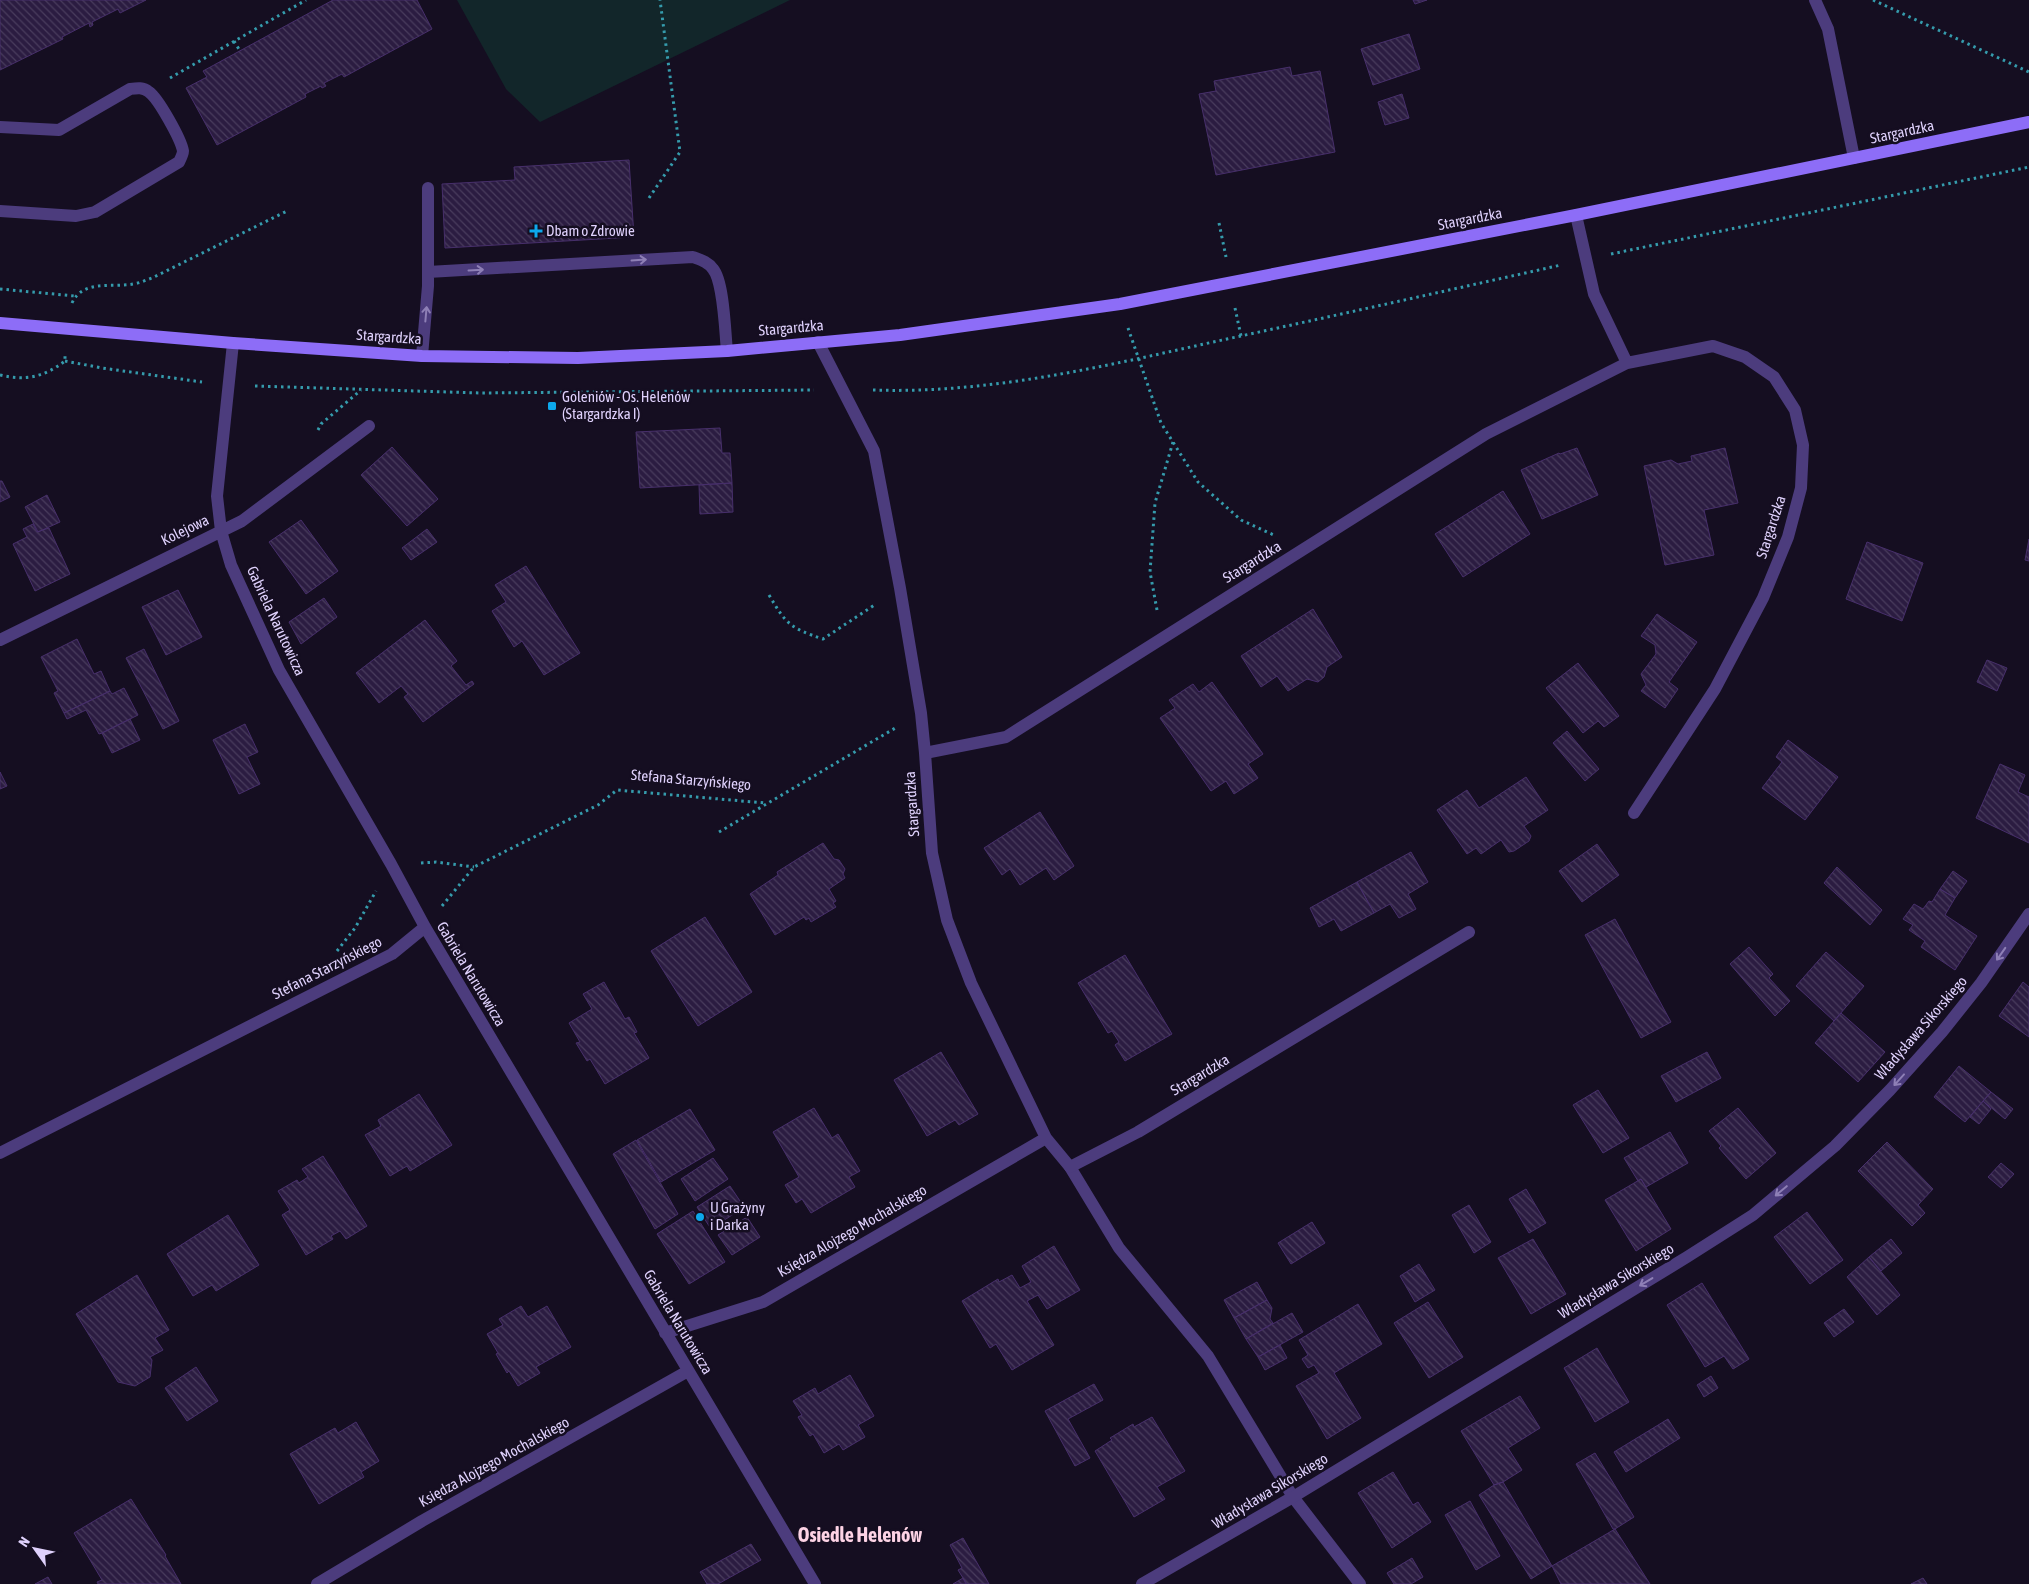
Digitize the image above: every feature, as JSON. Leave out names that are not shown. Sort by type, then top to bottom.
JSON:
[{"type":"street","points":[[1815,0],[1828,29],[1854,158]]},
{"type":"street","points":[[0,127],[59,130],[130,89],[139,88],[148,90],[155,97],[180,142],[183,152],[179,162],[95,212],[76,216],[0,211]]},
{"type":"street","name":"Stargardzka","points":[[0,323],[233,343],[422,356],[578,358],[727,351],[920,333],[1120,304],[1576,215],[2029,122]]},
{"type":"street","points":[[422,356],[428,272],[428,188]]},
{"type":"street","points":[[1576,215],[1594,294],[1627,363]]},
{"type":"street","points":[[428,272],[693,257],[706,262],[715,271],[722,295],[727,351]]},
{"type":"street","points":[[818,342],[874,451],[900,588],[921,713],[925,753]]},
{"type":"street","name":"Gabriela Narutowicza","points":[[233,343],[217,496],[221,531],[231,565],[279,670],[391,864],[425,927],[814,1584]]},
{"type":"street","name":"Stargardzka","points":[[1469,932],[1138,1132],[1070,1167],[1046,1138],[970,983],[947,920],[932,853],[925,753],[1006,736],[1486,434],[1627,363],[1713,346],[1745,357],[1774,377],[1795,410],[1803,445],[1801,488],[1788,537],[1763,598],[1715,689],[1634,813]]},
{"type":"street","name":"Kolejowa","points":[[0,640],[242,521],[369,426]]},
{"type":"street","name":"Władysława Sikorskiego","points":[[1142,1584],[1293,1497],[1753,1215],[1835,1146],[1890,1090],[1942,1032],[1981,983],[2029,914]]},
{"type":"street","name":"Stefana Starzyńskiego","points":[[0,1153],[392,954],[425,927]]},
{"type":"street","name":"Księdza Alojzego Mochalskiego","points":[[665,1333],[763,1302],[1046,1138]]},
{"type":"street","points":[[1070,1167],[1119,1248],[1208,1356],[1293,1497],[1360,1584]]},
{"type":"street","name":"Księdza Alojzego Mochalskiego","points":[[317,1584],[422,1521],[688,1371]]},
{"type":"path","points":[[148,90],[306,0]]},
{"type":"path","points":[[650,198],[680,152],[660,0]]},
{"type":"path","points":[[1873,0],[2029,72]]},
{"type":"path","points":[[234,41],[240,51]]},
{"type":"path","points":[[68,328],[70,307],[75,296],[88,288],[105,284],[133,284],[152,278],[289,210]]},
{"type":"path","points":[[0,289],[75,296]]},
{"type":"path","points":[[1120,304],[1161,422],[1198,482],[1241,520],[1275,536],[1322,537]]},
{"type":"path","points":[[0,375],[13,378],[30,378],[50,372],[65,361]]},
{"type":"path","points":[[1162,638],[1150,572],[1155,503],[1173,442]]},
{"type":"path","points":[[769,595],[784,620],[799,631],[823,639],[900,588]]},
{"type":"path","name":"Stefana Starzyńskiego","points":[[719,832],[921,713]]},
{"type":"path","name":"Stefana Starzyńskiego","points":[[425,927],[474,868],[598,805],[616,790],[765,804]]},
{"type":"path","points":[[332,958],[355,928],[391,864],[436,862],[474,868]]},
{"type":"green space","points":[[457,0],[790,0],[540,122],[506,89]]},
{"type":"building","points":[[0,0],[146,0],[120,13],[118,9],[92,22],[93,25],[90,27],[89,23],[62,37],[63,39],[0,70]]},
{"type":"building","points":[[333,0],[417,0],[432,29],[344,77],[342,74],[324,83],[326,86],[322,88],[321,86],[305,94],[306,97],[217,145],[186,88],[207,77],[203,71]]},
{"type":"building","points":[[1413,0],[1427,0],[1415,4]]},
{"type":"building","points":[[1409,34],[1420,69],[1373,85],[1361,49]]},
{"type":"building","points":[[1290,67],[1292,76],[1320,71],[1335,152],[1216,175],[1199,94],[1216,91],[1214,81]]},
{"type":"building","points":[[1402,94],[1409,118],[1385,125],[1378,102]]},
{"type":"building","points":[[629,160],[634,237],[445,248],[442,184],[515,180],[514,167]]},
{"type":"building","points":[[720,428],[722,453],[730,453],[732,483],[640,488],[636,432]]},
{"type":"building","points":[[392,447],[438,499],[407,526],[361,475]]},
{"type":"building","points":[[1577,448],[1598,495],[1542,519],[1521,470],[1559,453]]},
{"type":"building","points":[[1725,448],[1738,503],[1704,510],[1714,555],[1665,565],[1644,466],[1671,460],[1678,464],[1692,461],[1691,456]]},
{"type":"building","points":[[0,481],[2,481],[10,497],[0,502]]},
{"type":"building","points":[[732,483],[733,512],[700,514],[699,485]]},
{"type":"building","points":[[1503,491],[1530,534],[1463,577],[1435,534]]},
{"type":"building","points":[[47,495],[60,522],[38,532],[25,507]]},
{"type":"building","points":[[301,520],[338,571],[306,594],[269,542]]},
{"type":"building","points":[[33,524],[37,532],[49,528],[70,574],[35,591],[13,544],[27,537],[23,529]]},
{"type":"building","points":[[427,529],[437,542],[411,560],[402,548]]},
{"type":"building","points":[[2029,539],[2029,561],[2025,560]]},
{"type":"building","points":[[1867,542],[1923,563],[1902,621],[1846,599]]},
{"type":"building","points":[[526,566],[580,653],[544,675],[522,641],[514,647],[492,611],[506,602],[495,585]]},
{"type":"building","points":[[178,590],[202,637],[166,655],[142,607]]},
{"type":"building","points":[[324,598],[337,617],[301,644],[289,622]]},
{"type":"building","points":[[1313,609],[1342,657],[1327,667],[1324,677],[1318,682],[1307,679],[1288,691],[1277,676],[1261,687],[1241,656]]},
{"type":"building","points":[[1657,614],[1697,642],[1669,682],[1678,689],[1665,708],[1641,691],[1646,685],[1641,674],[1656,654],[1655,645],[1641,636]]},
{"type":"building","points":[[425,620],[457,661],[451,666],[466,685],[472,681],[474,684],[423,722],[404,697],[408,694],[401,686],[379,703],[356,673]]},
{"type":"building","points":[[77,639],[94,674],[101,671],[110,691],[64,713],[54,693],[58,691],[41,657]]},
{"type":"building","points":[[144,649],[179,721],[163,729],[126,658]]},
{"type":"building","points":[[1987,660],[2007,668],[1997,691],[1977,682]]},
{"type":"building","points":[[1578,663],[1619,716],[1604,727],[1598,721],[1583,733],[1546,688]]},
{"type":"building","points":[[1212,682],[1263,754],[1248,764],[1258,778],[1234,794],[1226,781],[1211,791],[1160,718],[1175,708],[1169,700],[1193,684],[1199,692]]},
{"type":"building","points":[[124,688],[138,715],[102,733],[99,734],[86,710],[67,719],[64,713],[110,691],[112,694]]},
{"type":"building","points":[[130,719],[140,740],[112,753],[102,733]]},
{"type":"building","points":[[245,724],[258,752],[247,757],[260,784],[239,794],[213,740]]},
{"type":"building","points":[[1567,731],[1599,769],[1585,781],[1553,743]]},
{"type":"building","points":[[1788,740],[1838,777],[1805,820],[1762,788],[1782,762],[1776,757]]},
{"type":"building","points":[[2000,764],[2025,775],[2018,792],[2029,797],[2029,843],[1976,818]]},
{"type":"building","points":[[0,772],[7,786],[0,789]]},
{"type":"building","points":[[1526,777],[1548,810],[1524,826],[1531,836],[1529,841],[1514,851],[1509,852],[1501,840],[1481,854],[1476,848],[1467,854],[1437,810],[1467,790],[1479,808]]},
{"type":"building","points":[[1040,812],[1074,866],[1054,880],[1046,868],[1020,885],[1010,869],[1002,875],[984,848]]},
{"type":"building","points":[[823,843],[834,859],[839,860],[845,869],[843,874],[845,878],[829,889],[836,901],[833,903],[836,907],[811,922],[809,918],[806,920],[804,917],[775,935],[750,894],[778,875],[777,872]]},
{"type":"building","points":[[1597,844],[1619,875],[1582,902],[1559,871]]},
{"type":"building","points":[[1411,852],[1428,882],[1408,894],[1416,909],[1399,918],[1390,904],[1374,913],[1357,882]]},
{"type":"building","points":[[1837,867],[1882,910],[1870,925],[1824,883]]},
{"type":"building","points":[[1953,871],[1967,881],[1955,898],[1940,889]]},
{"type":"building","points":[[1357,882],[1374,913],[1341,931],[1334,919],[1319,927],[1310,908]]},
{"type":"building","points":[[1940,889],[1955,898],[1945,915],[1977,936],[1955,970],[1921,947],[1925,941],[1909,930],[1913,925],[1903,919],[1914,904],[1923,909],[1929,901],[1932,902]]},
{"type":"building","points":[[705,917],[752,992],[698,1026],[651,951]]},
{"type":"building","points":[[1615,919],[1671,1022],[1641,1038],[1585,935]]},
{"type":"building","points":[[1749,947],[1773,974],[1769,978],[1790,1001],[1775,1016],[1730,964]]},
{"type":"building","points":[[1826,952],[1864,986],[1834,1021],[1796,986]]},
{"type":"building","points":[[1125,955],[1172,1034],[1125,1061],[1115,1045],[1119,1042],[1112,1031],[1108,1033],[1078,983]]},
{"type":"building","points":[[604,982],[625,1019],[629,1017],[637,1032],[634,1033],[649,1058],[605,1084],[590,1059],[587,1061],[576,1043],[580,1042],[569,1023],[592,1009],[583,994]]},
{"type":"building","points":[[2023,982],[2029,987],[2029,1037],[1999,1016]]},
{"type":"building","points":[[1841,1013],[1885,1052],[1858,1082],[1815,1043]]},
{"type":"building","points":[[941,1052],[978,1114],[959,1125],[955,1120],[927,1136],[894,1080]]},
{"type":"building","points":[[1707,1052],[1721,1078],[1676,1102],[1661,1076]]},
{"type":"building","points":[[1959,1066],[1991,1092],[1965,1122],[1934,1097]]},
{"type":"building","points":[[1598,1090],[1629,1138],[1603,1153],[1573,1105]]},
{"type":"building","points":[[1991,1092],[2013,1109],[2005,1119],[1983,1101]]},
{"type":"building","points":[[419,1094],[452,1145],[410,1171],[407,1166],[390,1176],[365,1135],[381,1126],[378,1120]]},
{"type":"building","points":[[1983,1101],[1991,1109],[1979,1124],[1970,1117]]},
{"type":"building","points":[[814,1108],[832,1138],[838,1134],[860,1171],[849,1177],[855,1187],[811,1213],[802,1199],[796,1203],[785,1185],[799,1177],[773,1132]]},
{"type":"building","points":[[1738,1108],[1776,1153],[1746,1179],[1719,1148],[1721,1146],[1709,1131]]},
{"type":"building","points":[[690,1109],[715,1150],[661,1182],[637,1140]]},
{"type":"building","points":[[1670,1132],[1688,1163],[1646,1187],[1641,1179],[1638,1181],[1624,1158]]},
{"type":"building","points":[[636,1140],[678,1214],[655,1229],[613,1154]]},
{"type":"building","points":[[1887,1142],[1933,1189],[1918,1205],[1925,1213],[1912,1226],[1858,1171]]},
{"type":"building","points":[[323,1156],[367,1226],[346,1239],[340,1231],[331,1236],[333,1239],[306,1255],[282,1215],[290,1210],[278,1191],[297,1180],[299,1183],[308,1177],[302,1169]]},
{"type":"building","points":[[713,1158],[728,1179],[695,1201],[681,1179]]},
{"type":"building","points":[[2001,1163],[2014,1174],[2001,1188],[1988,1177]]},
{"type":"building","points":[[1641,1179],[1671,1229],[1636,1251],[1605,1200]]},
{"type":"building","points":[[730,1186],[744,1207],[711,1229],[697,1207]]},
{"type":"building","points":[[1526,1189],[1546,1223],[1529,1233],[1509,1199]]},
{"type":"building","points":[[1469,1205],[1491,1242],[1474,1253],[1452,1215]]},
{"type":"building","points":[[693,1211],[725,1262],[689,1284],[657,1234]]},
{"type":"building","points":[[1807,1212],[1843,1260],[1810,1284],[1774,1237]]},
{"type":"building","points":[[228,1215],[259,1265],[216,1291],[212,1285],[193,1296],[167,1254]]},
{"type":"building","points":[[747,1217],[760,1237],[732,1255],[718,1235]]},
{"type":"building","points":[[1312,1222],[1325,1243],[1291,1264],[1278,1243]]},
{"type":"building","points":[[1533,1239],[1566,1294],[1531,1314],[1498,1258]]},
{"type":"building","points":[[1891,1239],[1902,1253],[1881,1271],[1869,1257]]},
{"type":"building","points":[[1054,1246],[1080,1290],[1047,1309],[1038,1295],[1027,1301],[1054,1345],[1012,1370],[996,1344],[990,1348],[962,1301],[998,1279],[999,1282],[1012,1275],[1020,1288],[1031,1282],[1022,1266]]},
{"type":"building","points":[[1869,1257],[1900,1295],[1877,1315],[1847,1277]]},
{"type":"building","points":[[1419,1264],[1435,1290],[1415,1302],[1400,1276]]},
{"type":"building","points":[[137,1275],[169,1330],[155,1338],[163,1350],[150,1357],[152,1360],[150,1377],[135,1386],[118,1382],[76,1314]]},
{"type":"building","points":[[1257,1282],[1267,1300],[1234,1318],[1224,1300]]},
{"type":"building","points":[[1702,1283],[1749,1359],[1733,1369],[1724,1356],[1705,1367],[1667,1305]]},
{"type":"building","points":[[1267,1300],[1272,1308],[1270,1319],[1273,1323],[1246,1339],[1234,1318]]},
{"type":"building","points":[[1428,1302],[1463,1357],[1429,1378],[1394,1323]]},
{"type":"building","points":[[1358,1304],[1382,1344],[1334,1373],[1361,1418],[1327,1439],[1296,1386],[1319,1373],[1314,1365],[1308,1368],[1302,1359],[1308,1355],[1299,1340]]},
{"type":"building","points":[[521,1306],[528,1317],[547,1306],[571,1347],[536,1367],[540,1373],[518,1386],[509,1371],[507,1373],[487,1334],[503,1325],[499,1319]]},
{"type":"building","points":[[1844,1309],[1854,1322],[1834,1337],[1824,1323]]},
{"type":"building","points":[[1292,1313],[1303,1332],[1258,1357],[1246,1339]]},
{"type":"building","points":[[1280,1345],[1287,1358],[1265,1370],[1258,1357]]},
{"type":"building","points":[[1597,1348],[1629,1402],[1595,1422],[1564,1368]]},
{"type":"building","points":[[196,1367],[218,1401],[187,1421],[165,1388]]},
{"type":"building","points":[[850,1375],[874,1416],[858,1425],[865,1437],[843,1450],[839,1444],[824,1453],[813,1434],[810,1436],[798,1417],[802,1415],[793,1401],[815,1388],[818,1394]]},
{"type":"building","points":[[1711,1376],[1718,1388],[1704,1397],[1697,1385]]},
{"type":"building","points":[[1094,1384],[1103,1400],[1068,1419],[1090,1458],[1075,1466],[1045,1411]]},
{"type":"building","points":[[1520,1396],[1540,1428],[1508,1448],[1522,1470],[1503,1482],[1494,1485],[1461,1431]]},
{"type":"building","points":[[1152,1417],[1185,1471],[1157,1487],[1165,1499],[1134,1517],[1095,1451],[1112,1440],[1110,1438],[1133,1424],[1134,1427]]},
{"type":"building","points":[[1668,1419],[1680,1438],[1626,1472],[1614,1452]]},
{"type":"building","points":[[356,1422],[379,1461],[361,1472],[364,1477],[319,1504],[290,1454],[335,1428],[338,1433]]},
{"type":"building","points":[[1595,1453],[1634,1517],[1615,1529],[1613,1529],[1576,1464]]},
{"type":"building","points":[[1393,1472],[1413,1505],[1418,1502],[1431,1522],[1392,1548],[1358,1493]]},
{"type":"building","points":[[1503,1482],[1552,1566],[1531,1579],[1479,1495],[1494,1485]]},
{"type":"building","points":[[131,1499],[166,1555],[181,1584],[98,1584],[97,1582],[102,1580],[74,1533]]},
{"type":"building","points":[[1470,1501],[1500,1556],[1476,1570],[1445,1515]]},
{"type":"building","points":[[1615,1529],[1650,1584],[1561,1584],[1552,1566]]},
{"type":"building","points":[[963,1538],[989,1584],[967,1584],[958,1570],[962,1568],[950,1545]]},
{"type":"building","points":[[751,1544],[761,1560],[718,1584],[707,1584],[700,1572]]},
{"type":"building","points":[[1412,1558],[1423,1577],[1411,1584],[1394,1584],[1387,1573]]},
{"type":"building","points":[[48,1577],[52,1584],[35,1584]]},
{"type":"building","points":[[963,1578],[966,1584],[953,1584]]},
{"type":"building","points":[[1923,1578],[1927,1584],[1911,1584]]},
{"type":"place","name":"Dbam o Zdrowie","points":[[536,231]]},
{"type":"place","name":"Goleniów - Os. Helenów (Stargardzka I)","points":[[552,406]]},
{"type":"place","name":"U Grażyny i Darka","points":[[700,1217]]},
{"type":"district","name":"Osiedle Helenów","points":[[860,1535]]}]
